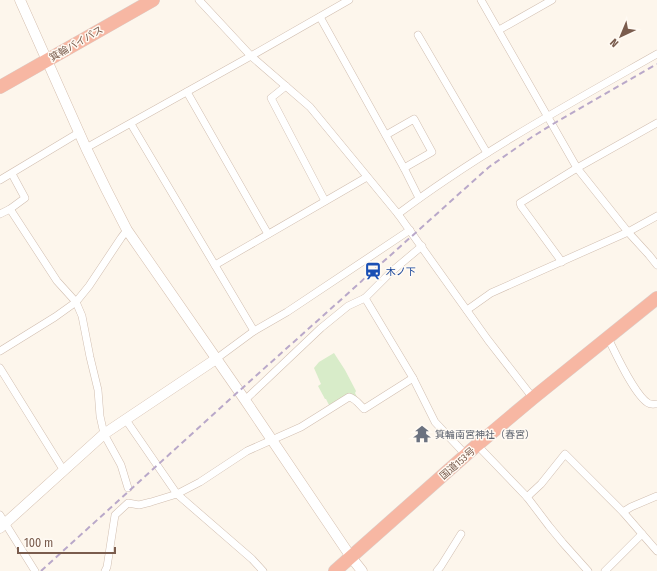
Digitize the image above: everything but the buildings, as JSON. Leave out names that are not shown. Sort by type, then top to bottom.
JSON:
[{"type":"highway","name":"箕輪バイパス","points":[[0,87],[45,56],[136,0]]},
{"type":"highway","name":"箕輪バイパス","points":[[0,78],[153,0]]},
{"type":"highway","name":"国道153号","points":[[335,571],[477,445],[657,298]]},
{"type":"street","points":[[20,0],[86,148],[128,230],[362,571]]},
{"type":"street","points":[[199,0],[251,56],[310,107],[398,214],[488,340],[533,398]]},
{"type":"street","points":[[86,148],[349,0]]},
{"type":"street","points":[[481,0],[577,168],[656,265]]},
{"type":"street","points":[[499,30],[552,0]]},
{"type":"street","points":[[320,17],[386,135],[419,198]]},
{"type":"street","points":[[418,35],[487,153]]},
{"type":"street","points":[[398,214],[419,198],[487,153],[547,116],[657,54]]},
{"type":"street","points":[[286,86],[271,98],[324,201]]},
{"type":"street","points":[[187,92],[268,234]]},
{"type":"street","points":[[386,135],[414,119],[432,152],[404,168]]},
{"type":"street","points":[[562,262],[520,203],[577,168],[657,123]]},
{"type":"street","points":[[131,124],[254,331]]},
{"type":"street","points":[[0,180],[80,132]]},
{"type":"street","points":[[0,214],[25,198],[12,174]]},
{"type":"street","points":[[215,265],[367,176]]},
{"type":"street","points":[[10,209],[57,281],[76,302],[82,316],[98,390],[100,416],[104,434],[121,465],[128,488]]},
{"type":"street","points":[[466,310],[491,293],[628,232],[657,216]]},
{"type":"street","points":[[0,351],[55,317],[76,302],[128,230]]},
{"type":"street","points":[[35,571],[2,522],[64,471],[104,434],[216,359],[254,331],[287,312],[410,230]]},
{"type":"street","points":[[245,400],[321,328],[348,306],[365,298],[391,272],[422,246]]},
{"type":"street","points":[[365,298],[414,378],[435,422],[466,455]]},
{"type":"street","points":[[608,338],[636,390],[649,404],[657,404]]},
{"type":"street","points":[[0,368],[64,471]]},
{"type":"street","points":[[105,571],[107,568],[115,515],[128,503],[139,505],[177,494],[200,482],[247,451],[301,427],[349,397],[355,400],[364,409],[414,378]]},
{"type":"street","points":[[126,420],[177,494],[252,559],[263,571]]},
{"type":"street","points":[[477,445],[527,497],[563,543],[588,571]]},
{"type":"street","points":[[527,497],[541,484],[565,454],[623,512],[657,551]]},
{"type":"street","points":[[623,512],[657,496]]},
{"type":"street","points":[[437,571],[461,534]]},
{"type":"street","points":[[605,571],[642,534]]},
{"type":"green space","points":[[334,353],[356,391],[355,393],[360,403],[349,395],[329,405],[318,386],[321,384],[314,368],[319,362]]},
{"type":"railway","points":[[41,571],[489,167],[553,124],[657,64]]},
{"type":"place","name":"木ノ下","points":[[373,271]]},
{"type":"place","name":"箕輪南宮神社（春宮）","points":[[422,434]]}]
